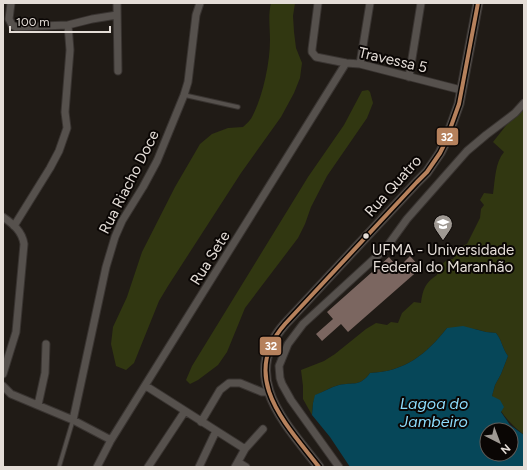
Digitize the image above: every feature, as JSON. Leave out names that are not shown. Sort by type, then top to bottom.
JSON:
[{"type":"main road","name":"Rua Quatro","points":[[268,392],[266,374],[268,355],[270,346],[279,330],[427,172],[445,143],[454,118],[461,90],[478,3]]},
{"type":"main road","points":[[268,392],[273,404],[282,418],[318,467]]},
{"type":"street","points":[[11,3],[9,19],[12,26],[16,27],[68,25],[117,15]]},
{"type":"street","points":[[118,3],[118,70]]},
{"type":"street","name":"Rua Riacho Doce","points":[[73,420],[106,267],[115,237],[125,214],[143,187],[157,160],[184,95],[188,82],[194,28],[200,3]]},
{"type":"street","name":"Travessa 5","points":[[318,3],[312,49],[314,55],[317,57],[346,63],[360,64],[461,90]]},
{"type":"street","points":[[360,64],[370,3]]},
{"type":"street","points":[[409,77],[421,3]]},
{"type":"street","points":[[14,226],[50,168],[59,151],[66,128],[65,112],[70,50],[68,25]]},
{"type":"street","name":"Rua Sete","points":[[97,467],[111,440],[346,63]]},
{"type":"street","points":[[339,467],[291,400],[282,384],[279,366],[288,344],[303,324],[386,248],[407,219],[467,151],[486,134],[515,114],[524,103]]},
{"type":"street","points":[[3,217],[20,232],[24,244],[18,317],[14,340],[3,374]]},
{"type":"street","points":[[38,405],[45,373],[46,344]]},
{"type":"street","points":[[201,422],[220,390],[229,383],[240,383],[262,392],[268,392]]},
{"type":"street","points":[[3,386],[11,394],[73,420],[111,440]]},
{"type":"street","points":[[146,386],[245,450]]},
{"type":"street","points":[[148,467],[185,411]]},
{"type":"street","points":[[246,467],[237,464],[245,450],[263,429]]},
{"type":"street","points":[[198,467],[216,431]]},
{"type":"lane","points":[[184,95],[238,107]]},
{"type":"lane","points":[[59,467],[73,420]]},
{"type":"green space","points":[[271,3],[295,3],[293,16],[294,32],[296,48],[302,63],[300,78],[294,93],[281,117],[241,173],[159,301],[134,363],[126,370],[116,366],[111,344],[113,327],[127,297],[142,252],[175,187],[200,144],[212,134],[228,128],[243,127],[251,118],[257,107],[263,89],[269,59],[269,17]]},
{"type":"green space","points":[[368,90],[373,103],[367,118],[327,176],[311,207],[298,238],[245,308],[227,352],[218,365],[190,384],[186,380],[192,366],[308,177],[344,125],[362,91]]},
{"type":"green space","points":[[524,103],[524,435],[519,430],[519,422],[510,422],[499,408],[492,396],[495,385],[508,356],[504,350],[500,338],[496,333],[475,329],[447,328],[431,346],[414,360],[394,369],[370,373],[359,382],[336,386],[316,395],[313,403],[312,415],[303,399],[301,370],[324,361],[376,323],[387,325],[391,322],[398,323],[402,313],[414,302],[421,303],[425,287],[437,275],[439,267],[448,259],[453,259],[458,250],[467,244],[480,218],[481,209],[484,205],[480,200],[484,193],[493,194],[497,166],[504,152],[493,142]]},
{"type":"water","name":"Lagoa do Jambeiro","points":[[463,326],[496,333],[500,338],[504,350],[508,356],[495,385],[492,396],[500,400],[504,407],[501,412],[508,422],[479,422],[479,462],[519,462],[519,431],[524,435],[524,467],[350,467],[330,437],[312,415],[315,395],[339,385],[359,382],[370,373],[382,372],[404,365],[423,353],[447,328]]},
{"type":"building","points":[[410,256],[421,268],[348,332],[341,324],[322,341],[316,334],[333,319],[327,312],[389,257],[398,268]]},
{"type":"transit line","name":"32","points":[[319,467],[281,417],[272,399],[266,381],[266,363],[272,344],[285,324],[427,172],[440,153],[459,104],[478,3]]},
{"type":"place","name":"UFMA - Universidade Federal do Maranhão","points":[[443,241]]}]
